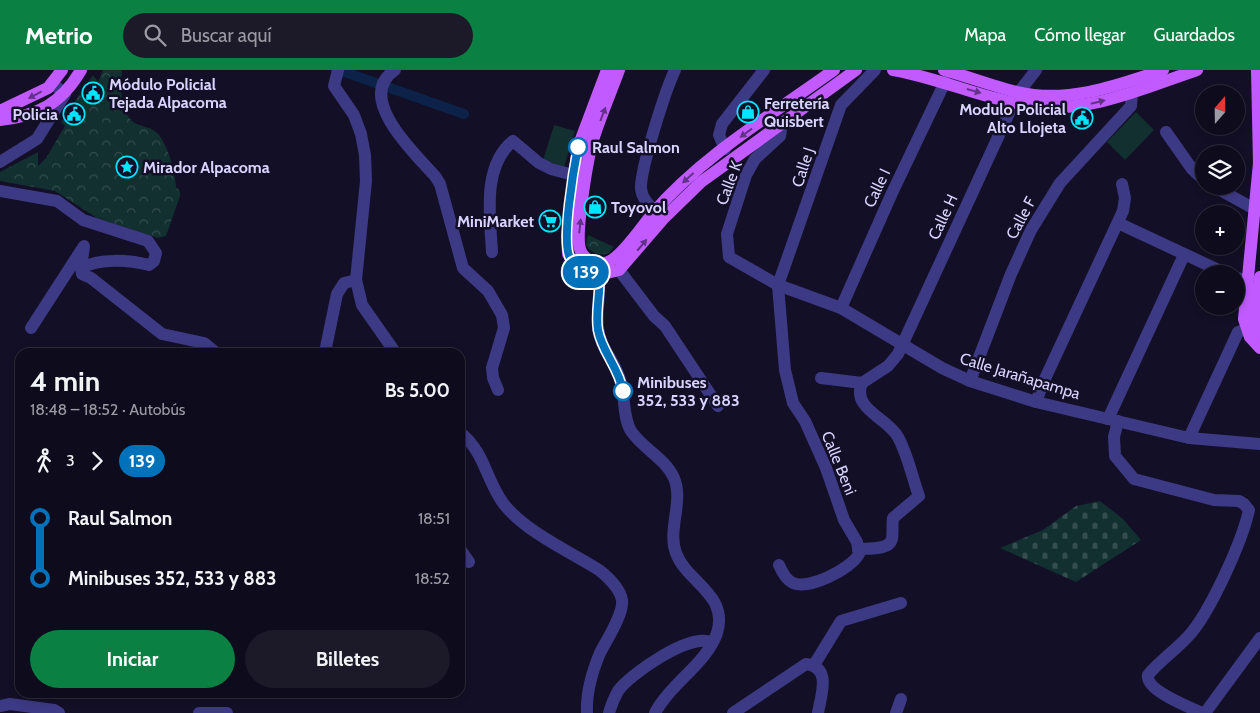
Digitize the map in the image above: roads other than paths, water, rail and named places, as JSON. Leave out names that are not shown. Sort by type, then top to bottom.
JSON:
[{"type":"main road","points":[[0,111],[48,88],[62,70]]},
{"type":"main road","points":[[0,120],[33,113],[65,94],[81,70]]},
{"type":"main road","points":[[580,177],[578,147],[606,70]]},
{"type":"main road","points":[[619,70],[580,177],[566,236],[568,254],[579,268],[619,270],[659,215],[693,174],[728,154],[771,123],[856,70]]},
{"type":"main road","points":[[771,123],[834,70]]},
{"type":"main road","points":[[893,70],[945,76],[1017,98],[1071,95],[1130,87],[1197,70]]},
{"type":"main road","points":[[1130,87],[1163,70]]},
{"type":"main road","points":[[1256,70],[1259,163],[1258,207],[1251,279],[1255,315],[1253,342],[1260,348]]},
{"type":"main road","points":[[599,269],[614,258],[659,215]]},
{"type":"street","points":[[395,70],[383,85],[381,101],[396,130],[440,184],[463,268],[488,291],[502,316],[504,328],[492,368],[492,378],[498,390]]},
{"type":"street","points":[[659,215],[644,200],[641,188],[642,179],[648,149],[676,70]]},
{"type":"street","points":[[728,154],[719,135],[722,124],[764,70]]},
{"type":"street","name":"Calle J","points":[[778,285],[841,105],[875,70]]},
{"type":"street","name":"Calle H","points":[[862,383],[888,366],[902,345],[1011,109],[1036,70]]},
{"type":"street","points":[[337,74],[334,86],[354,115],[365,155],[366,181],[356,288],[362,305],[392,348]]},
{"type":"street","name":"Calle I","points":[[841,308],[945,76]]},
{"type":"street","points":[[0,162],[37,139],[65,94],[52,83]]},
{"type":"street","name":"Calle F","points":[[970,381],[1011,274],[1032,230],[1060,183],[1131,106],[1130,87]]},
{"type":"street","name":"Calle K","points":[[727,234],[751,164],[780,136],[781,130],[771,123]]},
{"type":"street","points":[[1166,132],[1195,172]]},
{"type":"street","points":[[492,252],[490,185],[502,150],[514,141],[539,163],[580,177]]},
{"type":"street","points":[[1036,402],[1043,383],[1118,222],[1125,198],[1122,184]]},
{"type":"street","points":[[0,191],[57,200],[83,220],[148,242],[156,253],[154,261],[149,265],[131,260],[108,263],[98,261],[81,268]]},
{"type":"street","points":[[1229,195],[1249,206],[1258,207]]},
{"type":"street","points":[[1118,222],[1207,265]]},
{"type":"street","name":"Calle Jarañapampa","points":[[727,234],[729,256],[778,285],[841,308],[902,345],[970,381],[1036,402],[1189,438],[1260,444]]},
{"type":"street","points":[[31,328],[84,246],[82,274],[91,278],[162,334],[204,343],[210,348]]},
{"type":"street","points":[[1184,255],[1113,420],[1115,456],[1134,479],[1214,500],[1238,502],[1244,504],[1249,510],[1218,588],[1200,622],[1191,634],[1148,674],[1147,679],[1150,684],[1163,693],[1203,713],[1260,638]]},
{"type":"street","points":[[599,269],[598,328],[602,346],[621,381],[627,422],[638,439],[668,469],[676,487],[674,542],[676,554],[707,591],[719,610],[717,633],[712,643],[704,655],[668,692],[655,713]]},
{"type":"street","points":[[619,270],[654,316],[665,326],[718,406]]},
{"type":"street","points":[[326,348],[339,289],[344,283],[356,280]]},
{"type":"street","name":"Calle Beni","points":[[778,285],[785,370],[793,402],[812,437],[844,520],[858,549]]},
{"type":"street","points":[[1189,438],[1238,332],[1254,329]]},
{"type":"street","points":[[779,565],[786,578],[792,583],[801,585],[842,570],[857,558],[858,549],[881,548],[888,545],[892,540],[893,518],[919,496],[898,435],[868,409],[860,398],[859,392],[862,383],[821,378]]},
{"type":"street","points":[[465,437],[476,448],[502,502],[517,519],[610,578],[620,595],[622,600],[620,612],[600,654],[588,691],[588,713]]},
{"type":"street","points":[[465,556],[469,562]]},
{"type":"street","points":[[814,665],[841,621],[901,603]]},
{"type":"street","points":[[610,713],[619,690],[639,671],[678,648],[694,641],[705,640],[712,643]]},
{"type":"street","points":[[734,713],[806,664],[814,665],[822,672],[823,678],[818,713]]},
{"type":"street","points":[[896,713],[901,699]]},
{"type":"street","points":[[0,706],[10,704],[30,710],[54,710],[59,713]]},
{"type":"street","points":[[199,713],[227,713]]},
{"type":"waterway","points":[[339,70],[464,114]]},
{"type":"place","name":"Módulo Policial Tejada Alpacoma","points":[[93,93]]},
{"type":"place","name":"Ferretería Quisbert","points":[[748,112]]},
{"type":"place","name":"Policia","points":[[74,114]]},
{"type":"place","name":"Modulo Policial Alto Llojeta","points":[[1082,118]]},
{"type":"place","name":"Raul Salmon","points":[[578,147]]},
{"type":"place","name":"Mirador Alpacoma","points":[[127,167]]},
{"type":"place","name":"Toyovol","points":[[595,207]]},
{"type":"place","name":"MiniMarket","points":[[550,221]]},
{"type":"place","name":"Minibuses 352, 533 y 883","points":[[623,391]]}]
